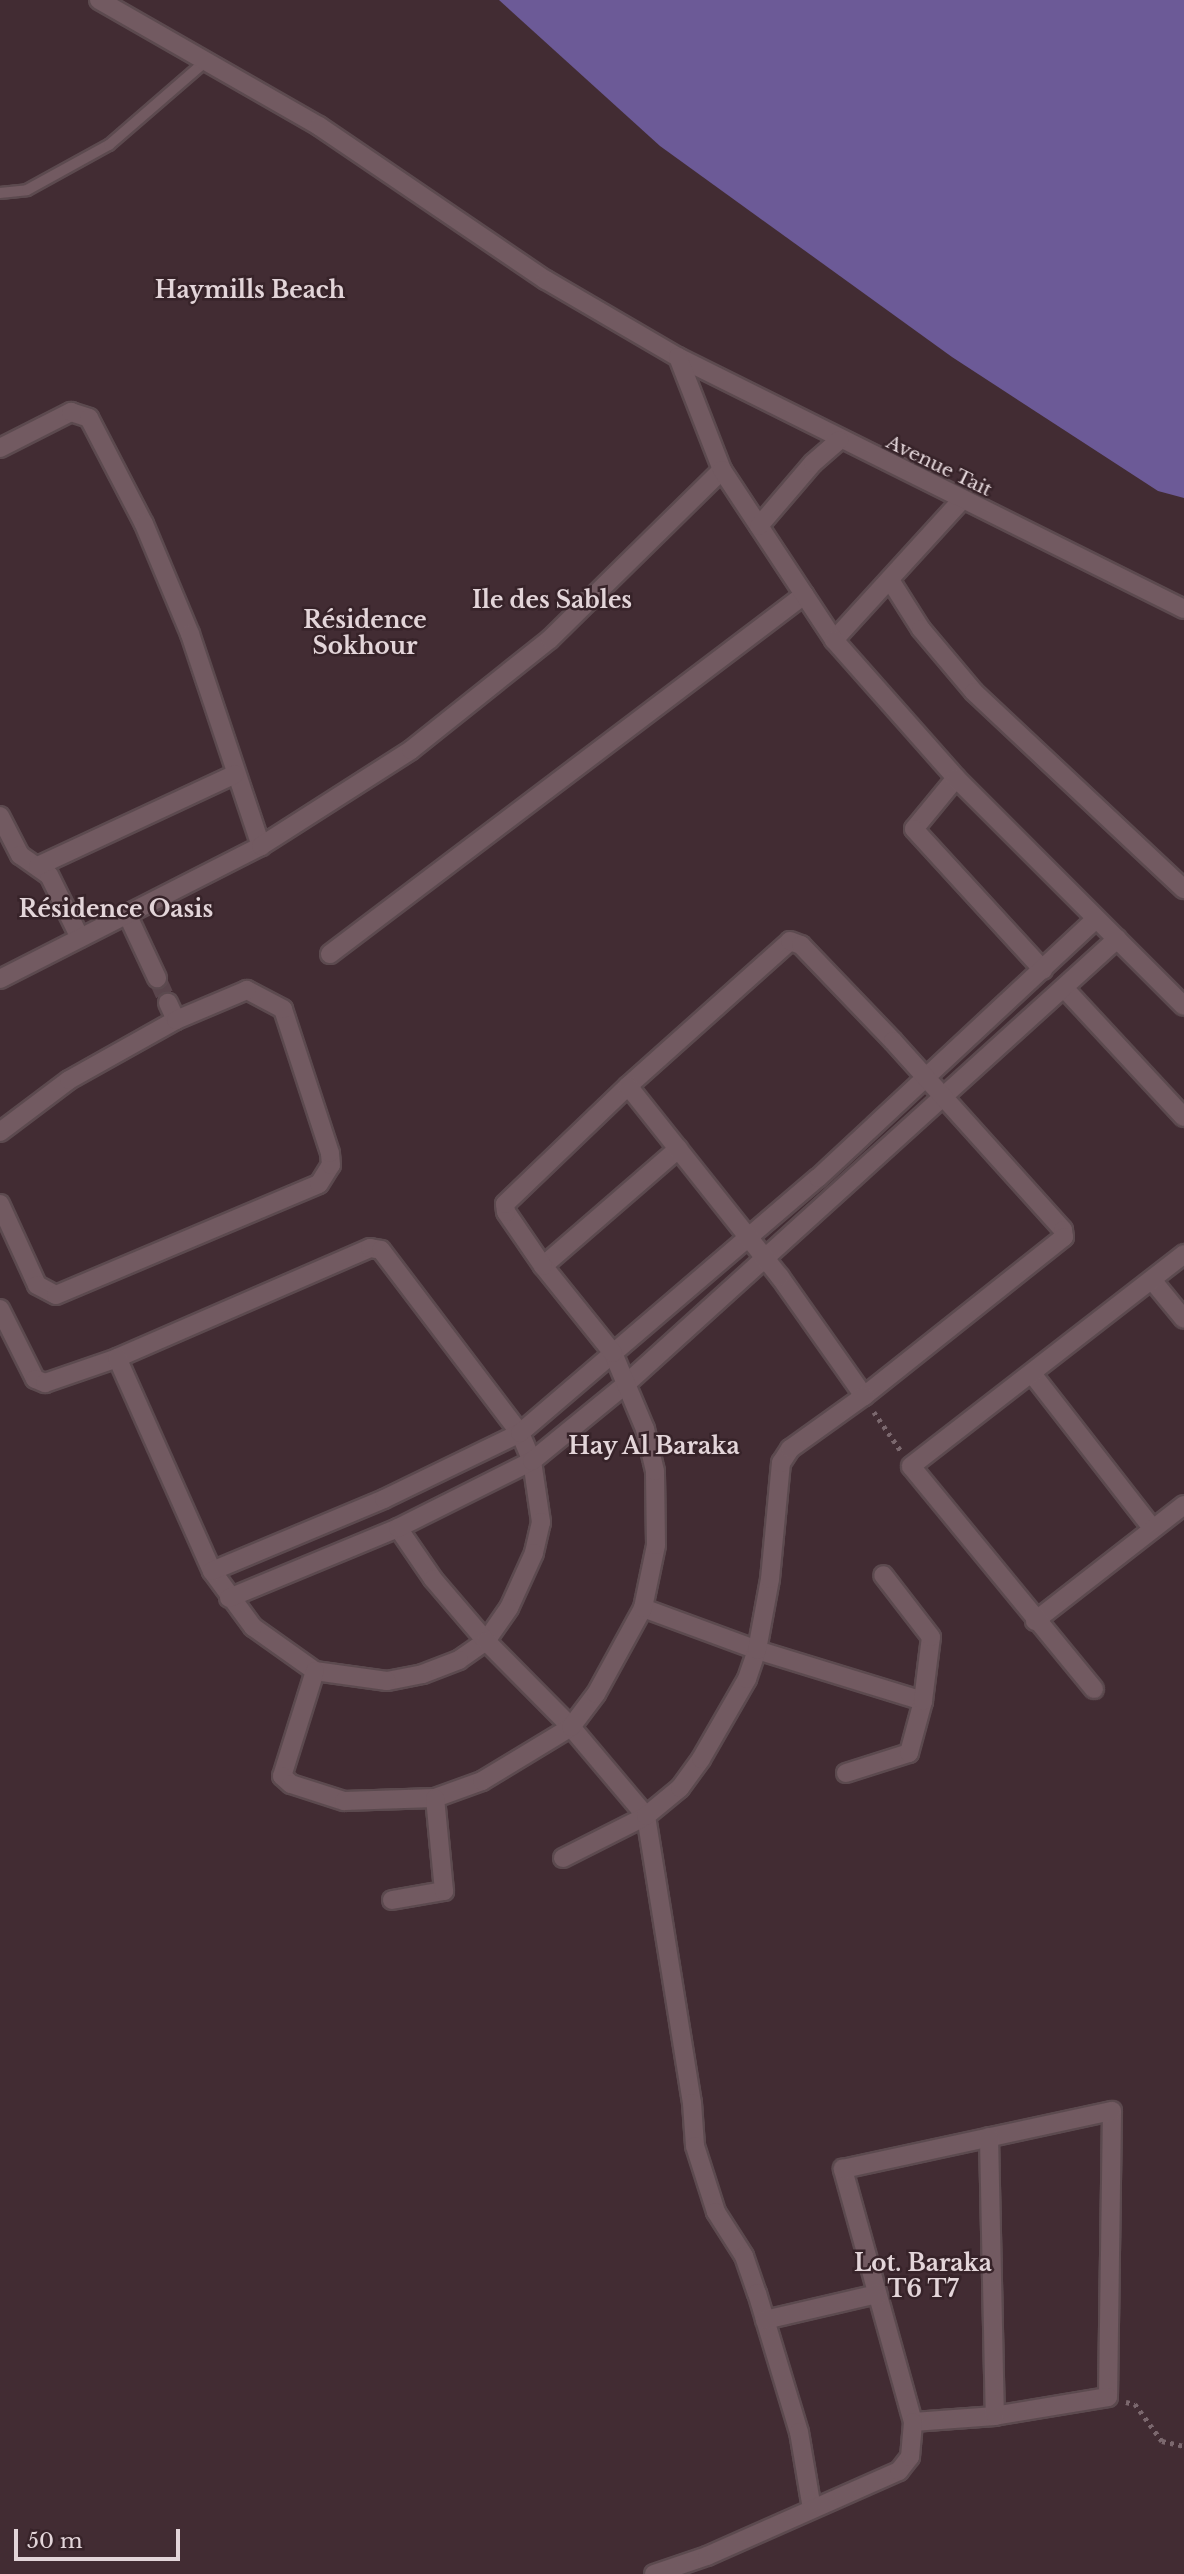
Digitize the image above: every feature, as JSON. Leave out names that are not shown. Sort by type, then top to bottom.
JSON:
[{"type":"street","name":"Avenue Tait","points":[[99,0],[319,126],[546,280],[678,357],[961,501],[1184,609]]},
{"type":"street","points":[[678,357],[722,470],[834,640],[956,778],[1184,1006]]},
{"type":"street","points":[[0,448],[71,412],[89,418],[144,524],[190,634],[261,846]]},
{"type":"street","points":[[759,526],[839,440]]},
{"type":"street","points":[[0,979],[261,846],[458,715],[550,639],[722,470]]},
{"type":"street","points":[[834,640],[961,501]]},
{"type":"street","points":[[890,580],[922,629],[974,692],[1183,886]]},
{"type":"street","points":[[330,954],[804,595]]},
{"type":"street","points":[[38,866],[235,774]]},
{"type":"street","points":[[956,778],[914,829],[1043,970]]},
{"type":"street","points":[[0,816],[20,855],[50,875],[80,938]]},
{"type":"street","points":[[127,914],[157,978]]},
{"type":"street","points":[[212,1571],[384,1499],[520,1433],[748,1239],[1096,919]]},
{"type":"street","points":[[229,1598],[398,1528],[532,1461],[626,1384],[763,1256],[1117,939]]},
{"type":"street","points":[[315,1671],[282,1771],[285,1780],[344,1801],[435,1798],[482,1781],[571,1727],[617,1660],[643,1608],[656,1545],[655,1471],[613,1353],[543,1266],[506,1212],[505,1204],[768,956],[794,941],[925,1079],[1065,1233],[1060,1241],[864,1396],[790,1449],[781,1463],[771,1579],[757,1650],[747,1679],[701,1759],[680,1788],[646,1816],[563,1858]]},
{"type":"street","points":[[1064,988],[1184,1117]]},
{"type":"street","points":[[0,1132],[69,1080],[176,1020],[247,990],[283,1009],[330,1153],[331,1165],[319,1184],[56,1295],[37,1285],[0,1204]]},
{"type":"street","points":[[168,1003],[176,1020]]},
{"type":"street","points":[[628,1086],[763,1256],[864,1396]]},
{"type":"street","points":[[543,1266],[678,1149]]},
{"type":"street","points":[[0,1309],[39,1382],[117,1358],[375,1247],[520,1433],[532,1461],[541,1522],[534,1553],[509,1608],[486,1641],[459,1660],[387,1681],[315,1671],[253,1627],[229,1598],[212,1571],[117,1358]]},
{"type":"street","points":[[1094,1689],[1035,1621],[911,1466],[1033,1375],[1184,1254]]},
{"type":"street","points":[[1152,1280],[1184,1319]]},
{"type":"street","points":[[1033,1375],[1153,1530]]},
{"type":"street","points":[[1035,1621],[1184,1505]]},
{"type":"street","points":[[398,1528],[433,1579],[486,1641],[571,1727],[646,1816],[692,2103],[695,2146],[716,2212],[744,2256],[765,2319],[799,2432],[812,2508]]},
{"type":"street","points":[[846,1773],[909,1753],[923,1701],[932,1637],[883,1575]]},
{"type":"street","points":[[643,1608],[757,1650],[923,1701]]},
{"type":"street","points":[[392,1900],[444,1891],[435,1798]]},
{"type":"street","points":[[654,2574],[707,2556],[900,2471],[910,2457],[913,2422],[843,2169],[1112,2111],[1108,2397],[995,2416],[913,2422]]},
{"type":"street","points":[[989,2137],[995,2416]]},
{"type":"street","points":[[765,2319],[877,2294]]},
{"type":"lane","points":[[0,194],[27,190],[109,145],[207,61]]},
{"type":"path","points":[[864,1396],[911,1466]]},
{"type":"path","points":[[1108,2397],[1135,2404],[1162,2441],[1184,2446]]},
{"type":"shaded area","points":[[499,0],[1184,0],[1184,498],[1158,491],[952,357],[660,146]]},
{"type":"tunnel","points":[[157,978],[168,1003]]},
{"type":"district","name":"Haymills Beach","points":[[250,290]]},
{"type":"district","name":"Ile des Sables","points":[[552,600]]},
{"type":"district","name":"Résidence Sokhour","points":[[365,633]]},
{"type":"district","name":"Résidence Oasis","points":[[116,909]]},
{"type":"district","name":"Hay Al Baraka","points":[[654,1446]]},
{"type":"district","name":"Lot. Baraka T6 T7","points":[[923,2276]]}]
